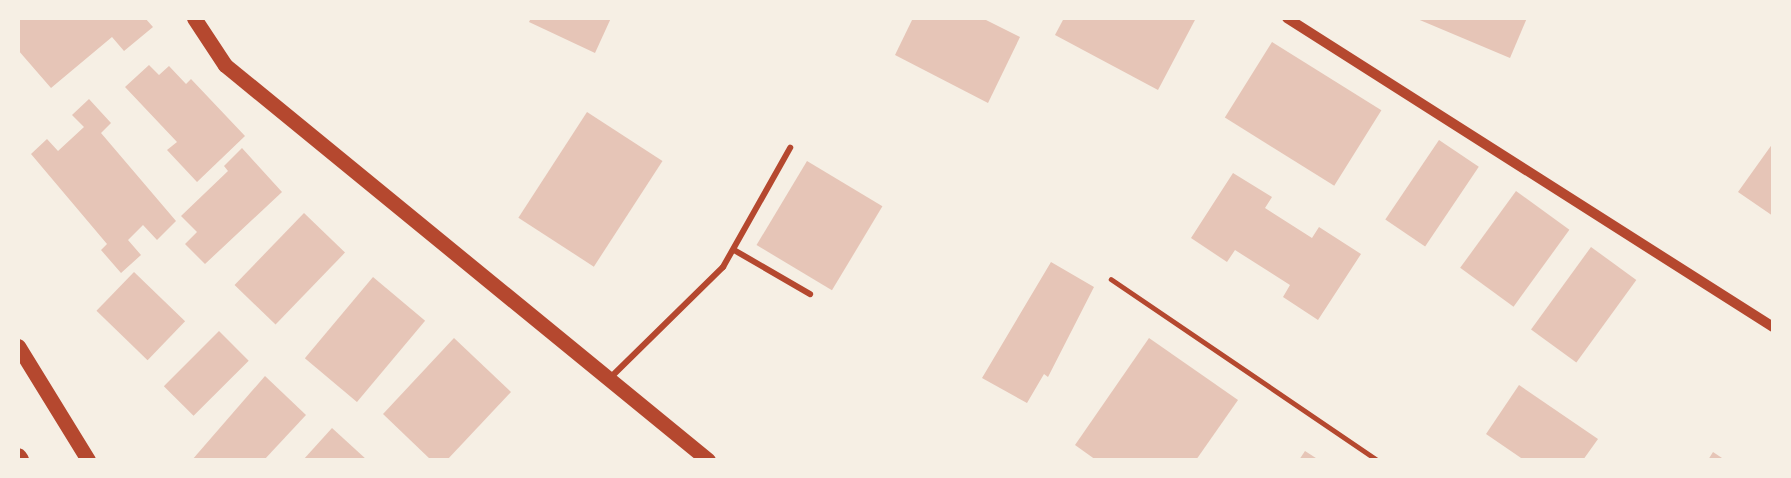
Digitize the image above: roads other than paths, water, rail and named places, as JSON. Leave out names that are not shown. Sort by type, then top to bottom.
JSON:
[{"type":"main road","points":[[194,18],[225,64],[708,460]]},
{"type":"main road","points":[[18,346],[88,460]]},
{"type":"street","points":[[1287,18],[1773,327]]},
{"type":"street","points":[[608,379],[723,267],[790,148]]},
{"type":"street","points":[[734,250],[810,294]]},
{"type":"lane","points":[[1111,279],[1377,460]]}]
